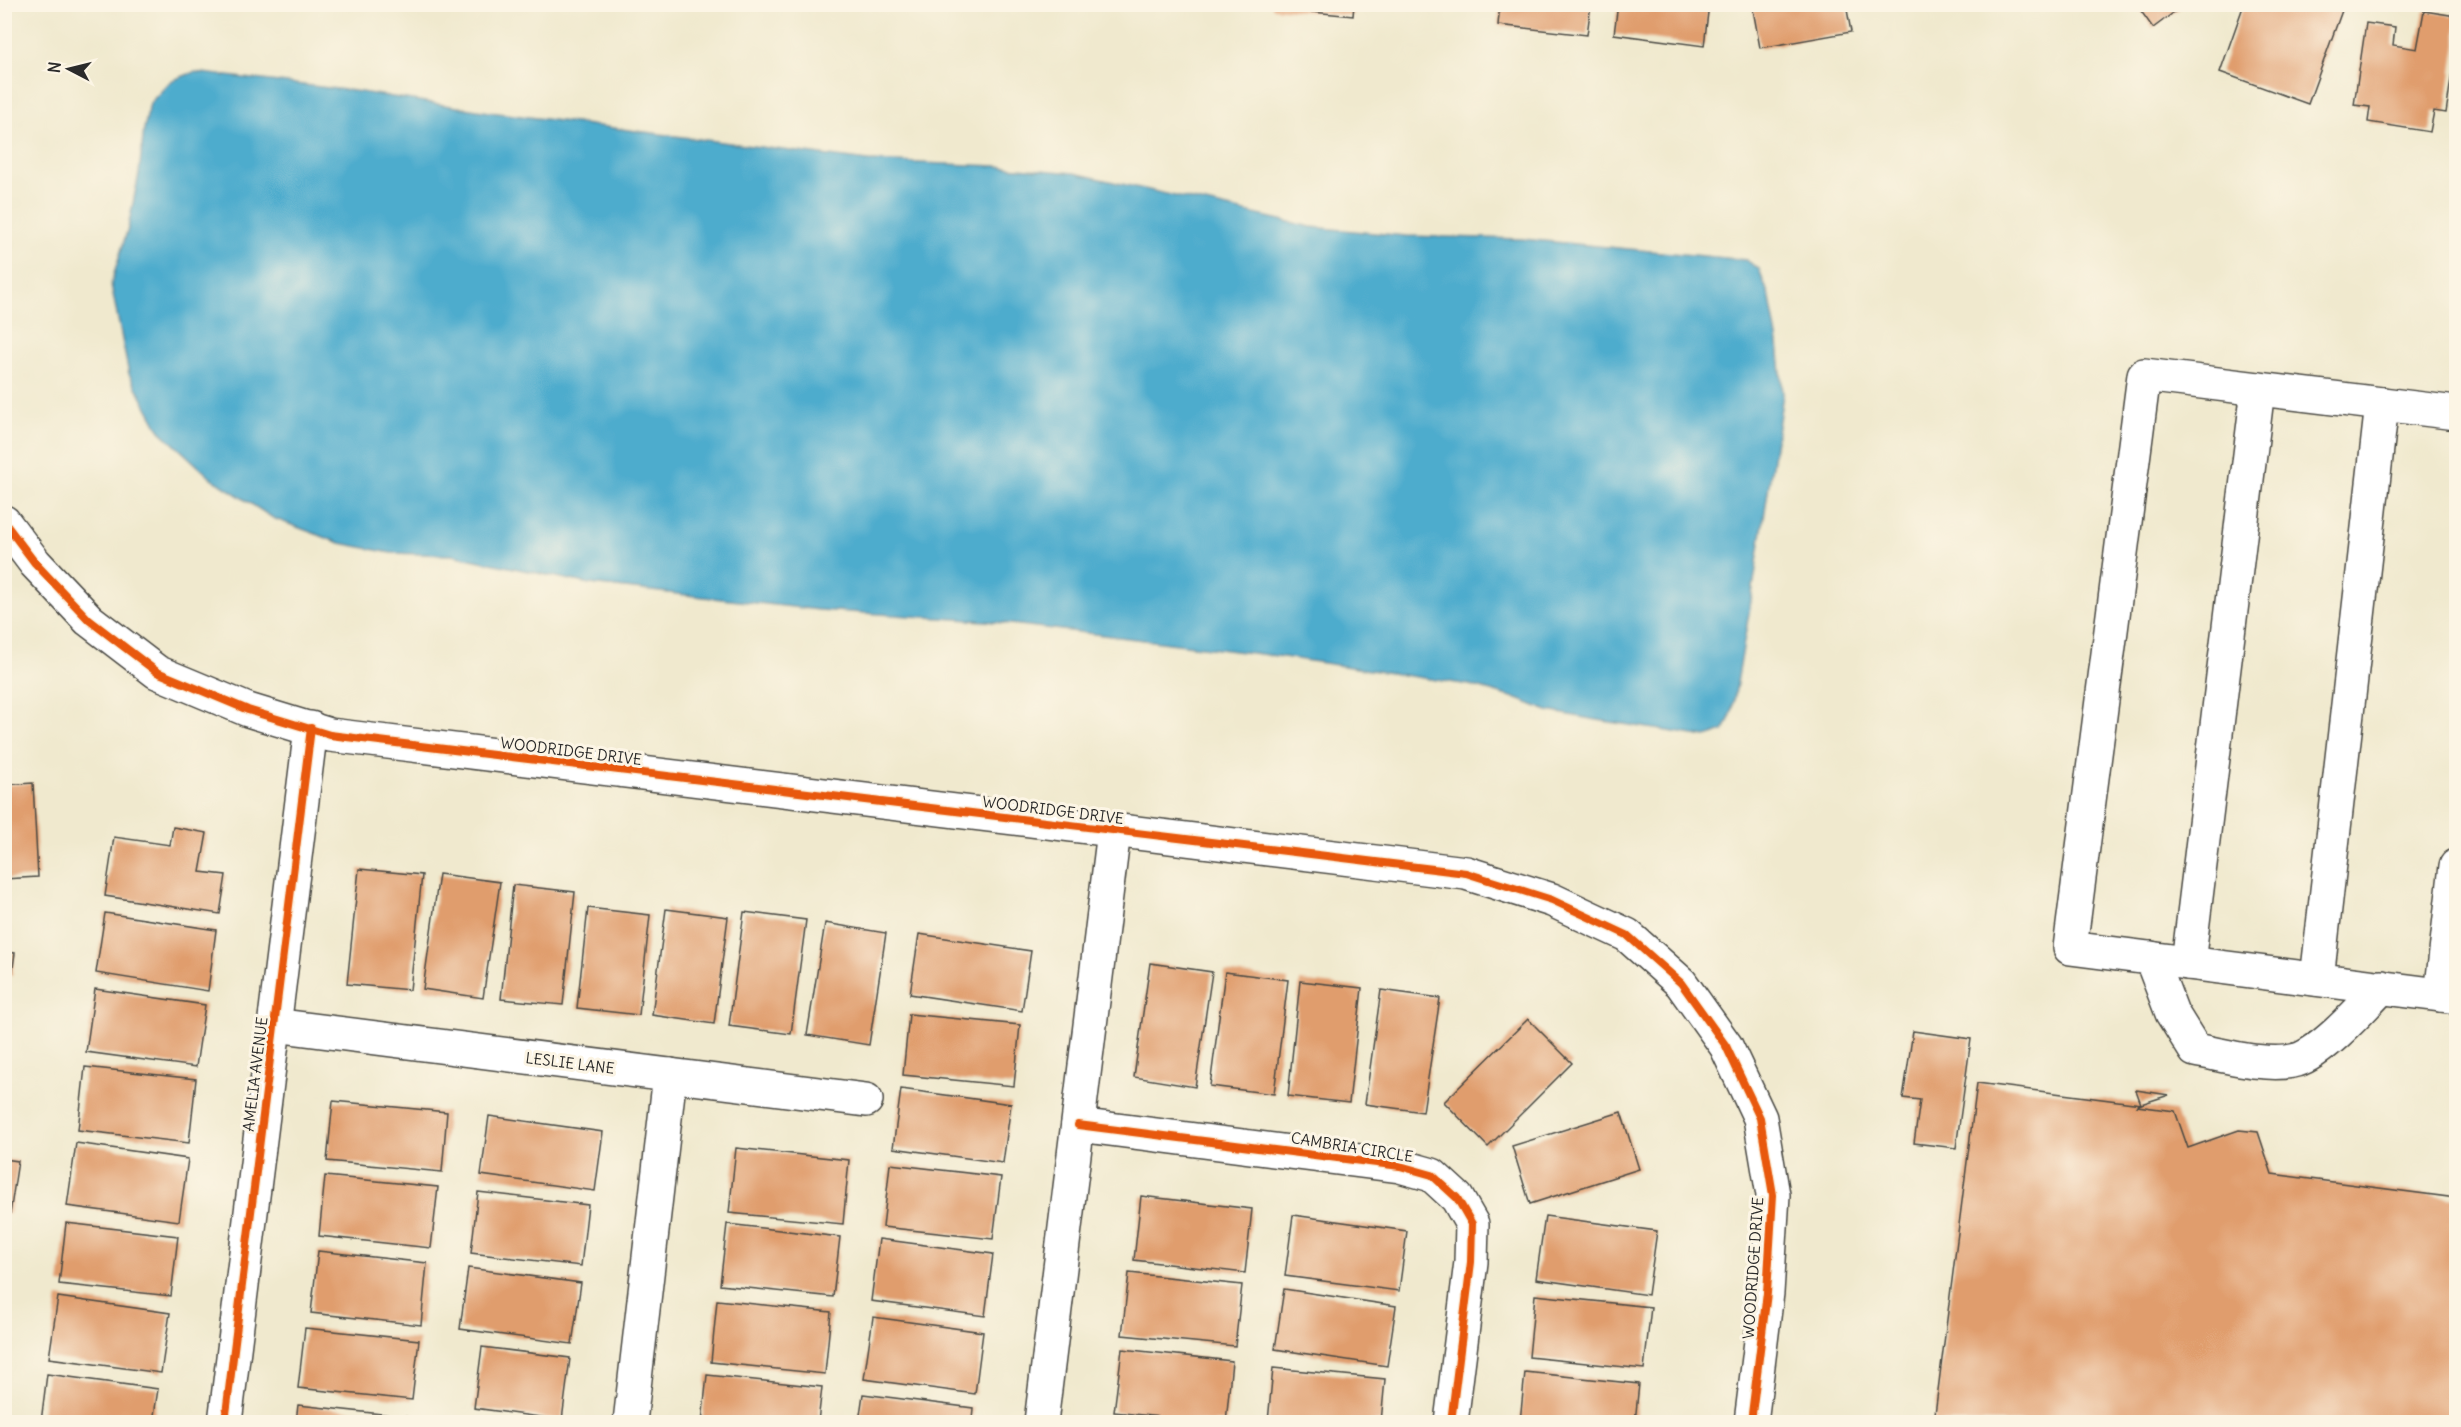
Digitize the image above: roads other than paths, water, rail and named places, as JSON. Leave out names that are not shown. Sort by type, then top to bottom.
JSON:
[{"type":"street","points":[[2457,413],[2144,375],[2070,948],[2449,996],[2457,866]]},
{"type":"street","points":[[2188,963],[2258,389]]},
{"type":"street","points":[[2317,979],[2382,404]]},
{"type":"street","name":"WOODRIDGE DRIVE","points":[[4,522],[35,563],[89,620],[157,672],[248,710],[330,735],[1466,873],[1552,900],[1627,935],[1681,983],[1726,1046],[1760,1118],[1773,1195],[1767,1293],[1751,1422]]},
{"type":"street","name":"AMELIA AVENUE","points":[[225,1422],[311,729]]},
{"type":"street","points":[[1041,1422],[1114,831]]},
{"type":"street","points":[[2151,958],[2172,1013],[2195,1050],[2258,1062],[2298,1060],[2330,1040],[2382,987]]},
{"type":"street","name":"LESLIE LANE","points":[[274,1025],[866,1100]]},
{"type":"street","points":[[630,1422],[670,1075]]},
{"type":"street","name":"CAMBRIA CIRCLE","points":[[1078,1125],[1400,1166],[1432,1175],[1456,1198],[1472,1224],[1471,1262],[1451,1422]]},
{"type":"water","points":[[194,72],[354,91],[490,112],[868,161],[996,166],[1074,173],[1311,227],[1406,236],[1522,239],[1746,260],[1759,269],[1770,299],[1778,343],[1783,394],[1732,712],[1724,731],[1706,737],[1591,719],[1548,711],[1512,697],[1470,685],[1277,656],[986,621],[819,610],[590,584],[452,555],[391,553],[340,543],[273,518],[211,478],[160,431],[129,374],[111,284],[128,228],[150,103],[171,81]]}]
